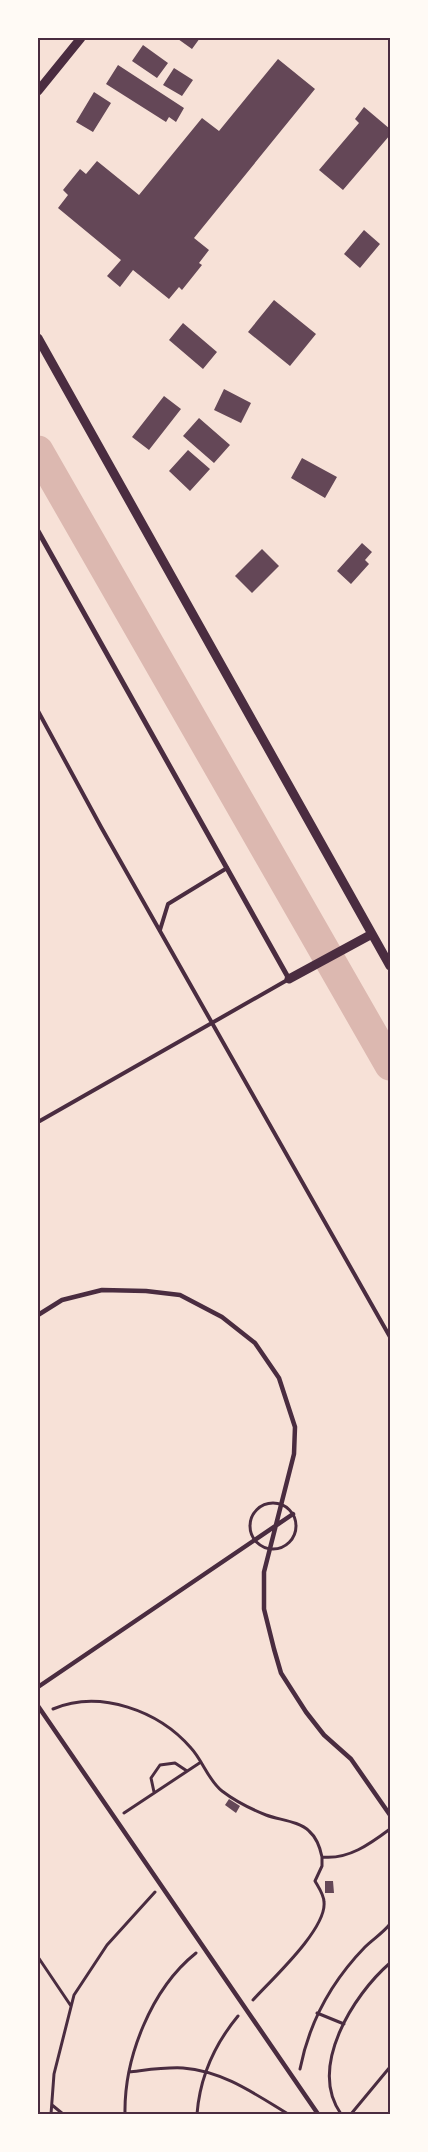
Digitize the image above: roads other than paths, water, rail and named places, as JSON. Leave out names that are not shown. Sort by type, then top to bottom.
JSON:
[{"type":"street","points":[[38,90],[81,38]]},
{"type":"street","points":[[38,338],[390,966]]},
{"type":"street","points":[[38,531],[289,979],[372,934]]},
{"type":"street","points":[[38,1314],[62,1300],[102,1290],[146,1291],[180,1295],[222,1317],[255,1343],[278,1378],[295,1427],[294,1454],[264,1572],[264,1610],[281,1673],[306,1712],[324,1735],[352,1759],[390,1815]]},
{"type":"street","points":[[38,1687],[293,1514]]},
{"type":"street","points":[[38,1706],[318,2114]]},
{"type":"lane","points":[[38,710],[390,1337]]},
{"type":"lane","points":[[160,930],[168,904],[227,868]]},
{"type":"lane","points":[[38,1122],[289,979]]},
{"type":"waterway","points":[[38,451],[390,1065]]}]
